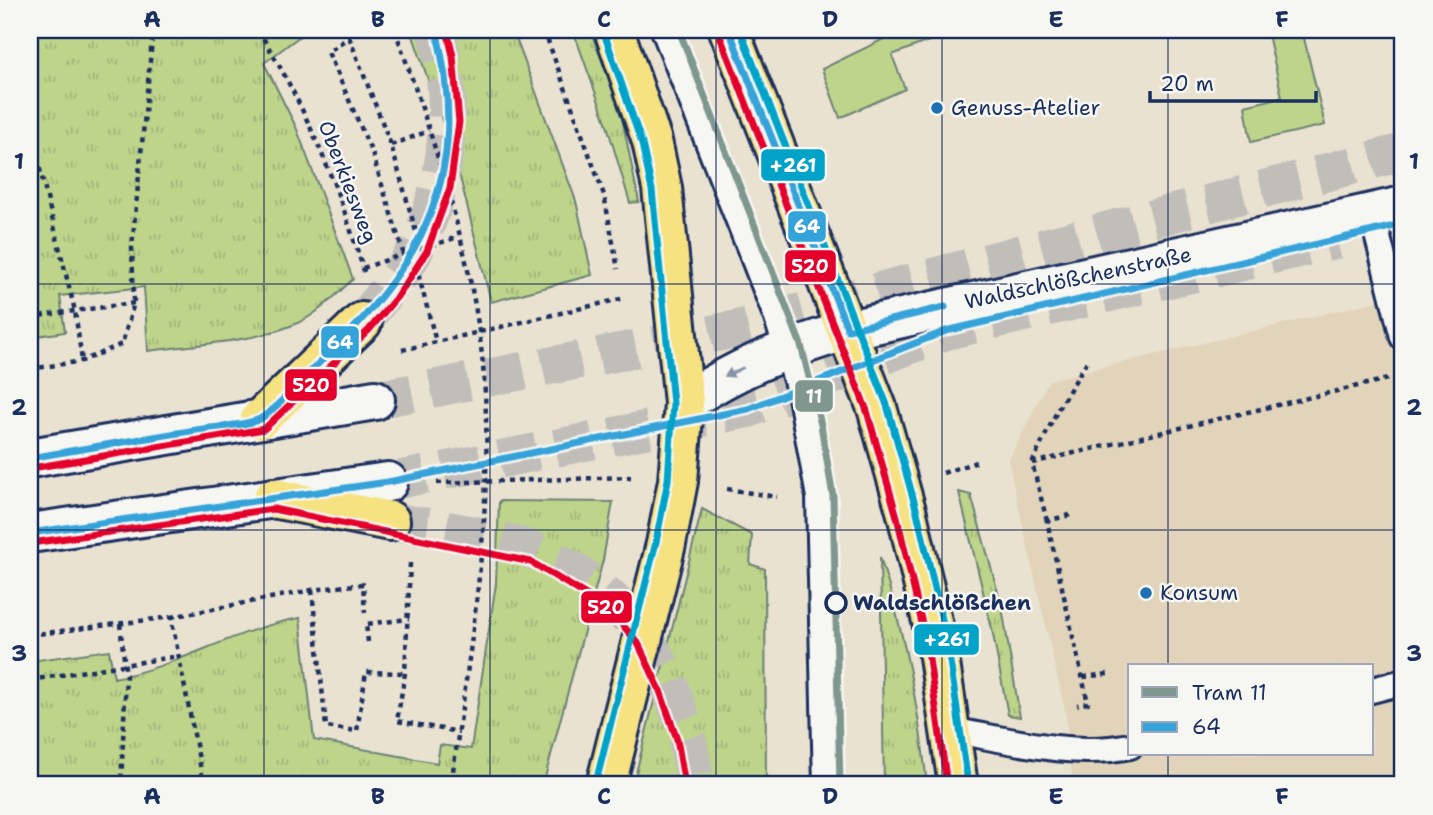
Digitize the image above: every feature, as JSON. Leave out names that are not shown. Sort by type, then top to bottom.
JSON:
[{"type":"main road","points":[[606,785],[651,607],[678,481],[684,403],[662,188],[652,141],[614,30]]},
{"type":"main road","points":[[729,30],[877,408],[907,514],[937,643],[958,785]]},
{"type":"main road","name":"Waldschlößchenstraße","points":[[684,403],[725,376],[788,349],[848,330],[1388,210]]},
{"type":"main road","points":[[260,419],[362,322]]},
{"type":"main road","points":[[30,458],[375,400]]},
{"type":"main road","points":[[30,533],[388,482]]},
{"type":"main road","points":[[273,498],[390,521]]},
{"type":"lane","points":[[664,30],[788,349],[801,397],[819,496],[826,785]]},
{"type":"lane","points":[[1388,210],[1403,337]]},
{"type":"lane","points":[[1374,689],[1403,682]]},
{"type":"lane","points":[[951,730],[1053,747],[1111,750],[1128,746]]},
{"type":"path","points":[[30,369],[82,361],[122,344],[134,303],[132,247],[153,30]]},
{"type":"path","name":"Oberkiesweg","points":[[258,30],[308,120],[332,177],[367,279]]},
{"type":"path","points":[[394,30],[429,131],[458,237],[479,332],[486,408],[482,565],[451,785]]},
{"type":"path","points":[[544,30],[604,195],[619,272]]},
{"type":"path","points":[[349,37],[391,145],[421,249],[424,263],[408,268],[372,153],[328,52],[349,37]]},
{"type":"path","points":[[30,129],[75,311],[82,361]]},
{"type":"path","points":[[391,145],[429,131]]},
{"type":"path","points":[[421,249],[458,237]]},
{"type":"path","points":[[363,268],[404,254]]},
{"type":"path","points":[[416,265],[436,342]]},
{"type":"path","points":[[400,351],[623,298],[621,285]]},
{"type":"path","points":[[30,317],[134,303]]},
{"type":"path","points":[[1086,694],[1032,463],[1059,407],[1088,360]]},
{"type":"path","points":[[1032,463],[1403,375]]},
{"type":"path","points":[[432,483],[634,477],[678,481]]},
{"type":"path","points":[[1047,521],[1070,515]]},
{"type":"path","points":[[30,635],[171,617],[312,590],[363,584],[365,613]]},
{"type":"path","points":[[312,590],[326,727],[357,731],[366,671],[405,673]]},
{"type":"path","points":[[171,617],[204,785]]},
{"type":"path","points":[[368,642],[366,624],[409,619]]},
{"type":"path","points":[[120,624],[125,665],[121,785]]},
{"type":"path","points":[[30,680],[179,656]]},
{"type":"path","points":[[1083,677],[1108,674]]},
{"type":"shaded area","points":[[1403,295],[1403,785],[1073,785],[1066,715],[1008,461],[1049,380]]},
{"type":"green space","points":[[30,30],[308,30],[264,63],[296,127],[353,279],[310,316],[293,325],[258,336],[148,351],[144,287],[60,296],[65,332],[30,337]]},
{"type":"green space","points":[[411,30],[513,30],[576,201],[592,275],[491,302],[456,161]]},
{"type":"green space","points":[[573,30],[590,30],[620,108],[639,202],[630,203],[606,122]]},
{"type":"green space","points":[[884,30],[957,30],[892,55],[905,89],[840,118],[822,69],[886,38]]},
{"type":"green space","points":[[1267,30],[1302,30],[1325,125],[1251,142],[1245,106],[1282,97]]},
{"type":"green space","points":[[959,492],[971,495],[1002,607],[1020,717],[1008,715],[992,629]]},
{"type":"green space","points":[[499,501],[613,502],[603,560],[543,785],[30,785],[30,661],[109,650],[114,678],[162,665],[253,630],[300,618],[314,740],[437,763],[440,745],[471,749],[496,583]]},
{"type":"green space","points":[[702,509],[752,535],[750,564],[765,569],[766,785],[633,785]]},
{"type":"green space","points":[[880,557],[897,614],[909,670],[927,785],[884,785]]},
{"type":"tunnel","points":[[362,322],[413,255],[437,192],[443,165],[447,111],[446,84],[436,30]]},
{"type":"tunnel","points":[[375,400],[737,329],[1403,152]]},
{"type":"tunnel","points":[[388,482],[748,409],[946,331],[1337,240]]},
{"type":"tunnel","points":[[390,521],[464,533],[519,546],[572,570],[602,591],[628,616],[649,645],[666,676],[679,710],[696,785]]},
{"type":"tram line","name":"11","points":[[679,30],[801,345],[821,425],[833,496],[840,785]]},
{"type":"transit line","name":"64","points":[[30,458],[260,419],[283,400],[358,324],[388,288],[412,251],[431,213],[443,172],[448,129],[446,82],[436,30]]},
{"type":"transit line","name":"520","points":[[32,468],[264,429],[369,330],[400,293],[427,251],[450,188],[459,122],[453,56],[447,30]]},
{"type":"transit line","name":"64","points":[[729,30],[848,330],[945,307]]},
{"type":"transit line","name":"+261","points":[[740,30],[887,405],[917,512],[947,641],[968,783]]},
{"type":"transit line","name":"+261","points":[[596,782],[656,542],[668,480],[673,403],[652,190],[642,144],[604,33]]},
{"type":"transit line","name":"520","points":[[719,34],[867,411],[897,517],[927,645],[947,785]]},
{"type":"transit line","name":"64","points":[[30,533],[388,482],[748,409],[946,331],[1403,224]]},
{"type":"transit line","name":"520","points":[[31,543],[273,509],[531,562],[608,608],[638,643],[659,688],[677,739],[685,785]]},
{"type":"place","name":"Genuss-Atelier","points":[[937,108]]},
{"type":"place","name":"Konsum","points":[[1146,593]]},
{"type":"place","name":"Waldschlößchen","points":[[836,603]]}]
